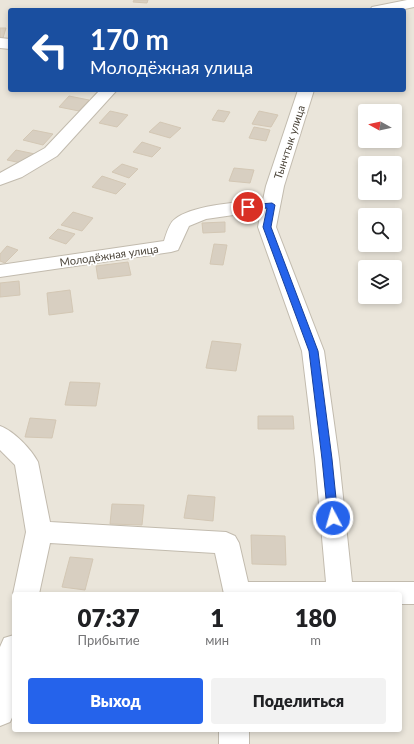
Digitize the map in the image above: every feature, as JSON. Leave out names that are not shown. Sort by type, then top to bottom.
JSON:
[{"type":"street","points":[[384,8],[406,2]]},
{"type":"street","points":[[0,180],[16,173],[51,152],[106,92]]},
{"type":"street","name":"Тынчтык улица","points":[[305,92],[275,186],[267,227],[313,351],[327,459],[340,592]]},
{"type":"street","name":"Молодёжная улица","points":[[0,271],[171,246],[181,223],[201,214],[236,208],[272,205]]},
{"type":"street","points":[[0,436],[26,462],[39,532],[26,592]]},
{"type":"street","points":[[39,532],[226,543],[237,592]]},
{"type":"street","points":[[402,593],[414,593]]},
{"type":"street","points":[[0,712],[12,656]]},
{"type":"street","points":[[234,732],[234,744]]},
{"type":"shaded area","points":[[0,0],[414,0],[414,744],[0,744]]},
{"type":"building","points":[[134,0],[148,0],[147,3],[133,2]]},
{"type":"building","points":[[0,28],[6,28],[3,38],[0,37]]},
{"type":"building","points":[[69,96],[89,100],[79,111],[59,107]]},
{"type":"building","points":[[218,110],[230,112],[224,122],[212,120]]},
{"type":"building","points":[[110,111],[128,115],[117,127],[99,123]]},
{"type":"building","points":[[259,111],[278,115],[271,127],[252,124]]},
{"type":"building","points":[[160,122],[181,128],[170,138],[149,132]]},
{"type":"building","points":[[254,127],[270,130],[266,141],[249,138]]},
{"type":"building","points":[[33,130],[53,134],[43,145],[23,140]]},
{"type":"building","points":[[142,142],[161,148],[152,157],[133,152]]},
{"type":"building","points":[[16,150],[35,154],[26,164],[7,160]]},
{"type":"building","points":[[122,164],[138,169],[129,178],[112,172]]},
{"type":"building","points":[[234,168],[254,170],[250,183],[229,181]]},
{"type":"building","points":[[102,176],[126,184],[116,194],[92,187]]},
{"type":"building","points":[[73,212],[93,218],[82,231],[61,225]]},
{"type":"building","points":[[225,222],[225,232],[203,233],[202,223]]},
{"type":"building","points":[[58,229],[75,234],[66,244],[49,238]]},
{"type":"building","points":[[214,244],[227,245],[223,265],[210,264]]},
{"type":"building","points":[[7,246],[18,250],[5,263],[0,261],[0,254]]},
{"type":"building","points":[[128,262],[131,275],[98,279],[96,266]]},
{"type":"building","points":[[19,281],[20,295],[0,297],[0,283]]},
{"type":"building","points":[[70,290],[73,312],[49,315],[47,293]]},
{"type":"building","points":[[212,341],[241,344],[236,371],[206,368]]},
{"type":"building","points":[[70,382],[100,383],[96,406],[65,405]]},
{"type":"building","points":[[258,416],[293,416],[294,429],[258,429]]},
{"type":"building","points":[[30,418],[56,420],[52,438],[25,437]]},
{"type":"building","points":[[188,495],[215,497],[213,521],[184,518]]},
{"type":"building","points":[[112,504],[144,505],[142,525],[110,524]]},
{"type":"building","points":[[251,535],[285,536],[286,565],[252,564]]},
{"type":"building","points":[[70,557],[93,559],[85,590],[62,587]]},
{"type":"route","points":[[248,207],[272,205],[267,227],[313,351],[333,518]]}]
